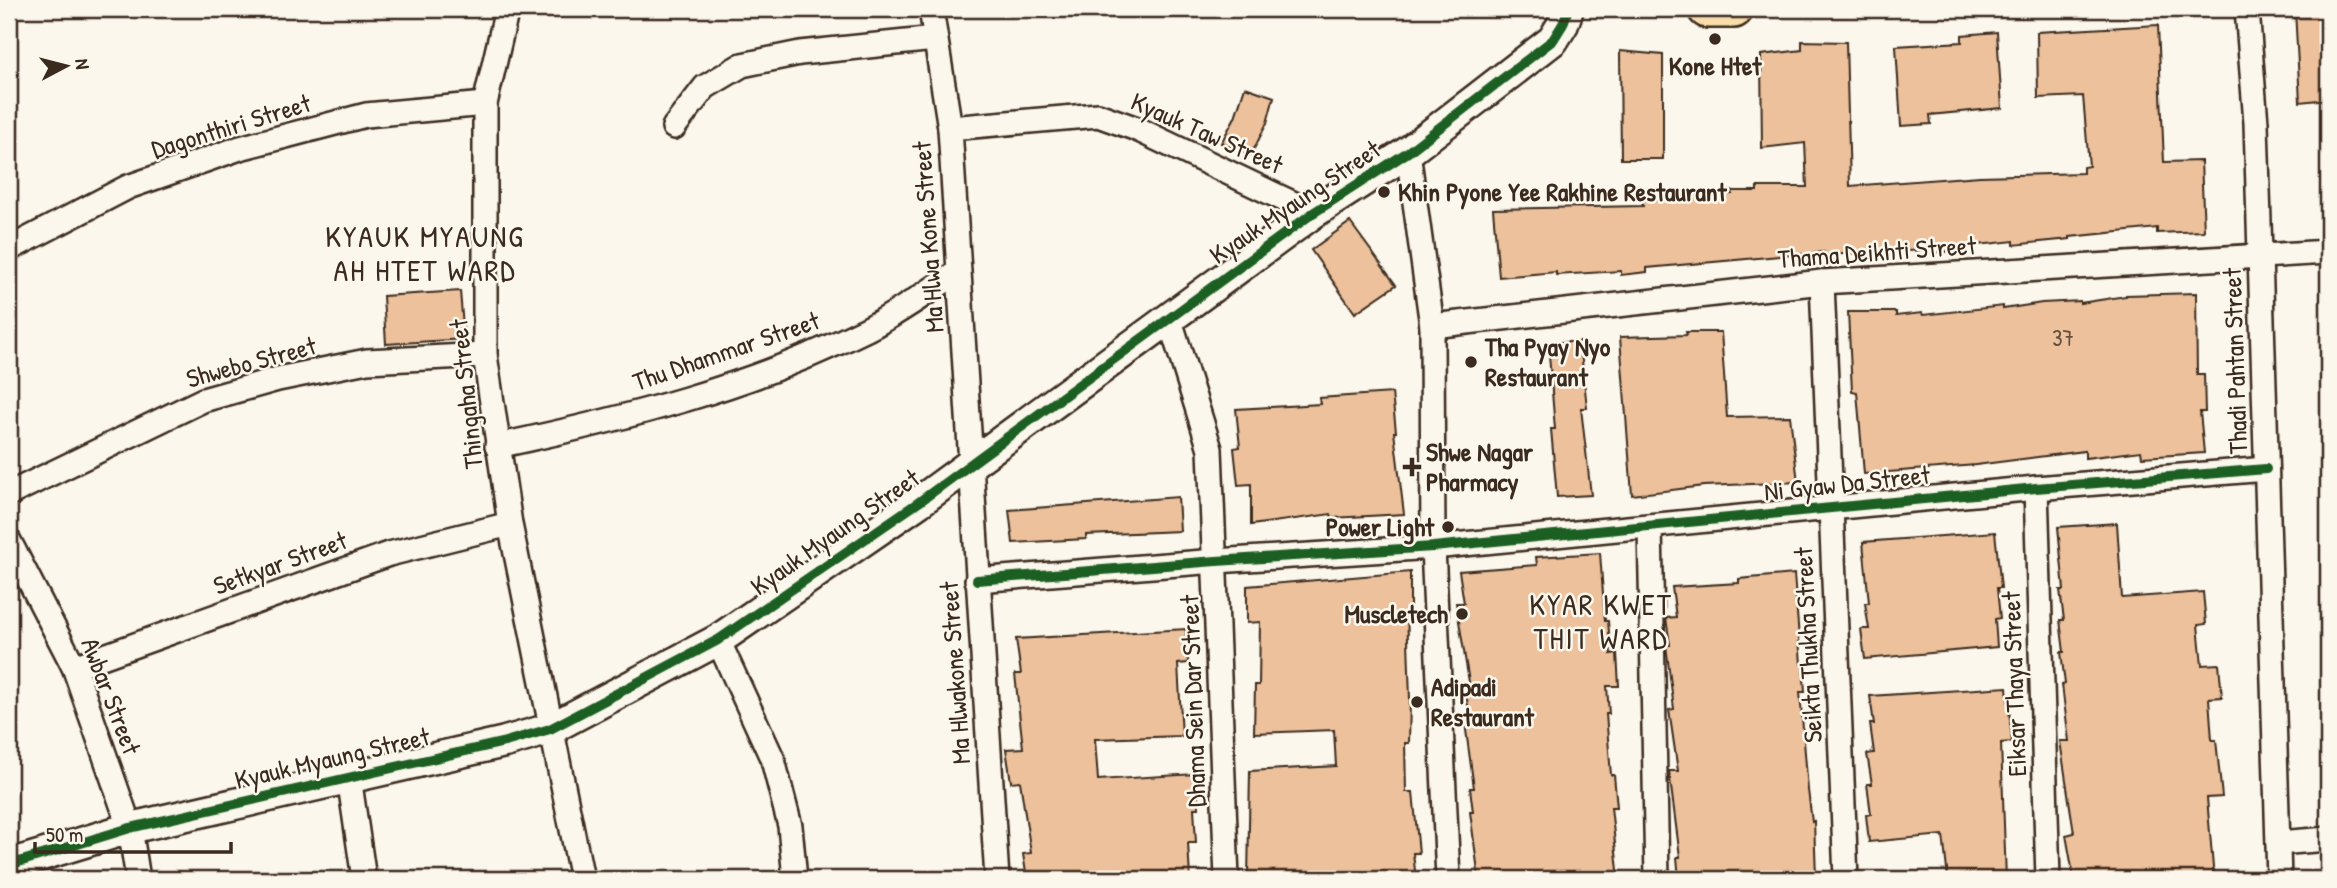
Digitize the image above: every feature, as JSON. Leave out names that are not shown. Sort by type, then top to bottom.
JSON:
[{"type":"main road","points":[[1707,9],[1734,9]]},
{"type":"street","name":"Thingaha Street","points":[[507,9],[485,104],[485,355],[509,524],[582,879]]},
{"type":"street","name":"Ma Hlwa Kone Street","points":[[930,9],[950,128],[972,462]]},
{"type":"street","name":"Kyauk Myaung Street","points":[[9,865],[130,828],[505,742],[550,729],[719,640],[919,502],[1313,213],[1408,152],[1553,40],[1568,9]]},
{"type":"street","name":"Thadi Pahtan Street","points":[[2247,9],[2256,122],[2279,879]]},
{"type":"street","points":[[674,127],[705,87],[742,65],[800,52],[935,39]]},
{"type":"street","name":"Dagonthiri Street","points":[[9,248],[128,187],[240,148],[366,116],[485,104]]},
{"type":"street","name":"Kyauk Taw Street","points":[[950,128],[1098,115],[1137,129],[1313,213]]},
{"type":"street","points":[[1408,152],[1432,326],[1433,547],[1448,879]]},
{"type":"street","name":"Thama Deikhti Street","points":[[1432,326],[1822,282],[2328,252]]},
{"type":"street","name":"Thu Dhammar Street","points":[[497,446],[680,402],[793,363],[870,328],[958,272]]},
{"type":"street","name":"Seikta Thukha Street","points":[[1822,282],[1846,879]]},
{"type":"street","name":"Dhama Sein Dar Street","points":[[1170,317],[1210,449],[1227,879]]},
{"type":"street","name":"Shwebo Street","points":[[9,494],[203,400],[278,379],[367,361],[485,355]]},
{"type":"street","name":"Ma Hlwakone Street","points":[[972,462],[997,879]]},
{"type":"street","name":"Ni Gyaw Da Street","points":[[977,580],[1433,547],[2036,488],[2266,469]]},
{"type":"street","name":"Eiksar Thaya Street","points":[[2036,488],[2048,879]]},
{"type":"street","name":"Setkyar Street","points":[[74,667],[389,554],[509,524]]},
{"type":"street","points":[[1650,526],[1657,879]]},
{"type":"street","name":"Awbar Street","points":[[9,541],[74,667],[130,828],[138,879]]},
{"type":"street","points":[[719,640],[773,760],[790,826],[795,879]]},
{"type":"street","points":[[349,777],[364,879]]},
{"type":"street","points":[[2278,843],[2328,839]]},
{"type":"building","points":[[2328,9],[2328,99],[2300,102],[2295,10]]},
{"type":"building","points":[[2158,25],[2164,162],[2201,161],[2204,231],[2157,233],[2157,228],[2014,245],[2014,241],[1959,247],[1953,248],[1954,251],[1928,253],[1927,250],[1824,255],[1824,252],[1647,268],[1647,272],[1621,275],[1621,271],[1556,275],[1556,272],[1499,277],[1493,209],[1643,206],[1642,200],[1672,200],[1671,194],[1732,194],[1731,191],[1757,191],[1757,187],[1807,187],[1805,143],[1762,148],[1761,55],[1802,50],[1802,41],[1846,42],[1850,186],[1980,176],[2083,173],[2083,167],[2089,166],[2083,96],[2038,98],[2037,32]]},
{"type":"building","points":[[1997,32],[2002,108],[1930,115],[1931,124],[1901,126],[1896,46],[1962,42],[1962,35]]},
{"type":"building","points":[[1620,51],[1663,55],[1663,159],[1621,159]]},
{"type":"building","points":[[1245,87],[1274,97],[1267,123],[1251,155],[1221,143],[1235,117]]},
{"type":"building","points":[[1350,222],[1396,285],[1355,313],[1311,250]]},
{"type":"building","points":[[460,291],[464,339],[386,344],[383,296]]},
{"type":"building","points":[[2196,293],[2197,374],[2204,374],[2205,412],[2200,412],[2204,453],[2142,457],[2141,451],[2085,458],[2085,451],[1976,465],[1864,474],[1857,392],[1852,391],[1848,312],[1923,315],[2042,303],[2080,303],[2126,295]]},
{"type":"building","points":[[1686,332],[1721,332],[1727,417],[1790,416],[1798,482],[1704,486],[1632,495],[1620,337],[1687,335]]},
{"type":"building","points":[[1548,342],[1580,342],[1587,408],[1581,408],[1591,495],[1557,497]]},
{"type":"building","points":[[1392,393],[1404,514],[1332,518],[1331,514],[1251,525],[1251,484],[1238,485],[1234,448],[1240,447],[1236,409],[1320,404],[1319,398]]},
{"type":"building","points":[[1178,497],[1180,531],[1086,535],[1086,539],[1013,543],[1009,510]]},
{"type":"building","points":[[2117,523],[2122,598],[2203,592],[2206,624],[2198,625],[2202,665],[2219,664],[2222,697],[2209,698],[2212,740],[2216,740],[2222,797],[2207,798],[2214,879],[2074,879],[2066,835],[2074,833],[2060,741],[2069,741],[2062,685],[2065,684],[2060,620],[2064,620],[2060,590],[2064,590],[2058,527]]},
{"type":"building","points":[[1995,532],[2001,588],[1997,588],[2000,618],[1995,619],[1997,647],[1865,659],[1861,629],[1869,629],[1865,603],[1869,603],[1863,542]]},
{"type":"building","points":[[1600,553],[1605,621],[1608,621],[1611,654],[1617,653],[1619,686],[1607,686],[1609,714],[1606,714],[1611,775],[1614,775],[1617,807],[1611,807],[1619,879],[1479,879],[1470,812],[1473,812],[1470,788],[1474,788],[1465,723],[1471,723],[1466,694],[1471,694],[1456,603],[1464,603],[1459,571],[1537,565],[1536,557]]},
{"type":"building","points":[[1410,572],[1410,609],[1407,610],[1409,743],[1405,743],[1406,792],[1413,792],[1419,853],[1413,853],[1416,879],[1248,879],[1250,771],[1336,766],[1334,730],[1254,733],[1255,685],[1259,685],[1260,622],[1247,623],[1247,586]]},
{"type":"building","points":[[1794,574],[1805,692],[1800,692],[1808,790],[1812,822],[1814,821],[1816,877],[1679,879],[1677,857],[1680,857],[1669,771],[1678,771],[1669,710],[1674,709],[1666,645],[1670,645],[1666,618],[1676,617],[1672,587],[1739,583],[1739,579]]},
{"type":"building","points":[[1186,629],[1188,663],[1178,664],[1182,736],[1095,739],[1098,780],[1196,774],[1199,808],[1194,808],[1196,843],[1188,843],[1190,878],[1027,879],[1023,854],[1031,853],[1020,781],[1011,782],[1006,749],[1023,748],[1015,674],[1021,674],[1016,639]]},
{"type":"building","points":[[2007,687],[2012,742],[2001,743],[2006,879],[1948,879],[1943,835],[1869,842],[1866,815],[1871,814],[1867,784],[1872,784],[1867,754],[1874,753],[1870,696]]},
{"type":"cycle path","points":[[9,865],[130,828],[505,742],[550,729],[718,640],[919,502],[1313,213],[1408,152],[1553,40],[1568,9]]},
{"type":"cycle path","points":[[977,580],[1433,547],[2036,488],[2266,469]]},
{"type":"place","name":"Kone Htet","points":[[1715,39]]},
{"type":"place","name":"Khin Pyone Yee Rakhine Restaurant","points":[[1384,192]]},
{"type":"place","name":"Tha Pyay Nyo Restaurant","points":[[1471,362]]},
{"type":"place","name":"Shwe Nagar Pharmacy","points":[[1412,467]]},
{"type":"place","name":"Power Light","points":[[1448,527]]},
{"type":"place","name":"Muscletech","points":[[1462,614]]},
{"type":"place","name":"Adipadi Restaurant","points":[[1417,702]]},
{"type":"district","name":"KYAUK MYAUNG AH HTET WARD","points":[[425,254]]},
{"type":"district","name":"KYAR KWET THIT WARD","points":[[1601,622]]}]
